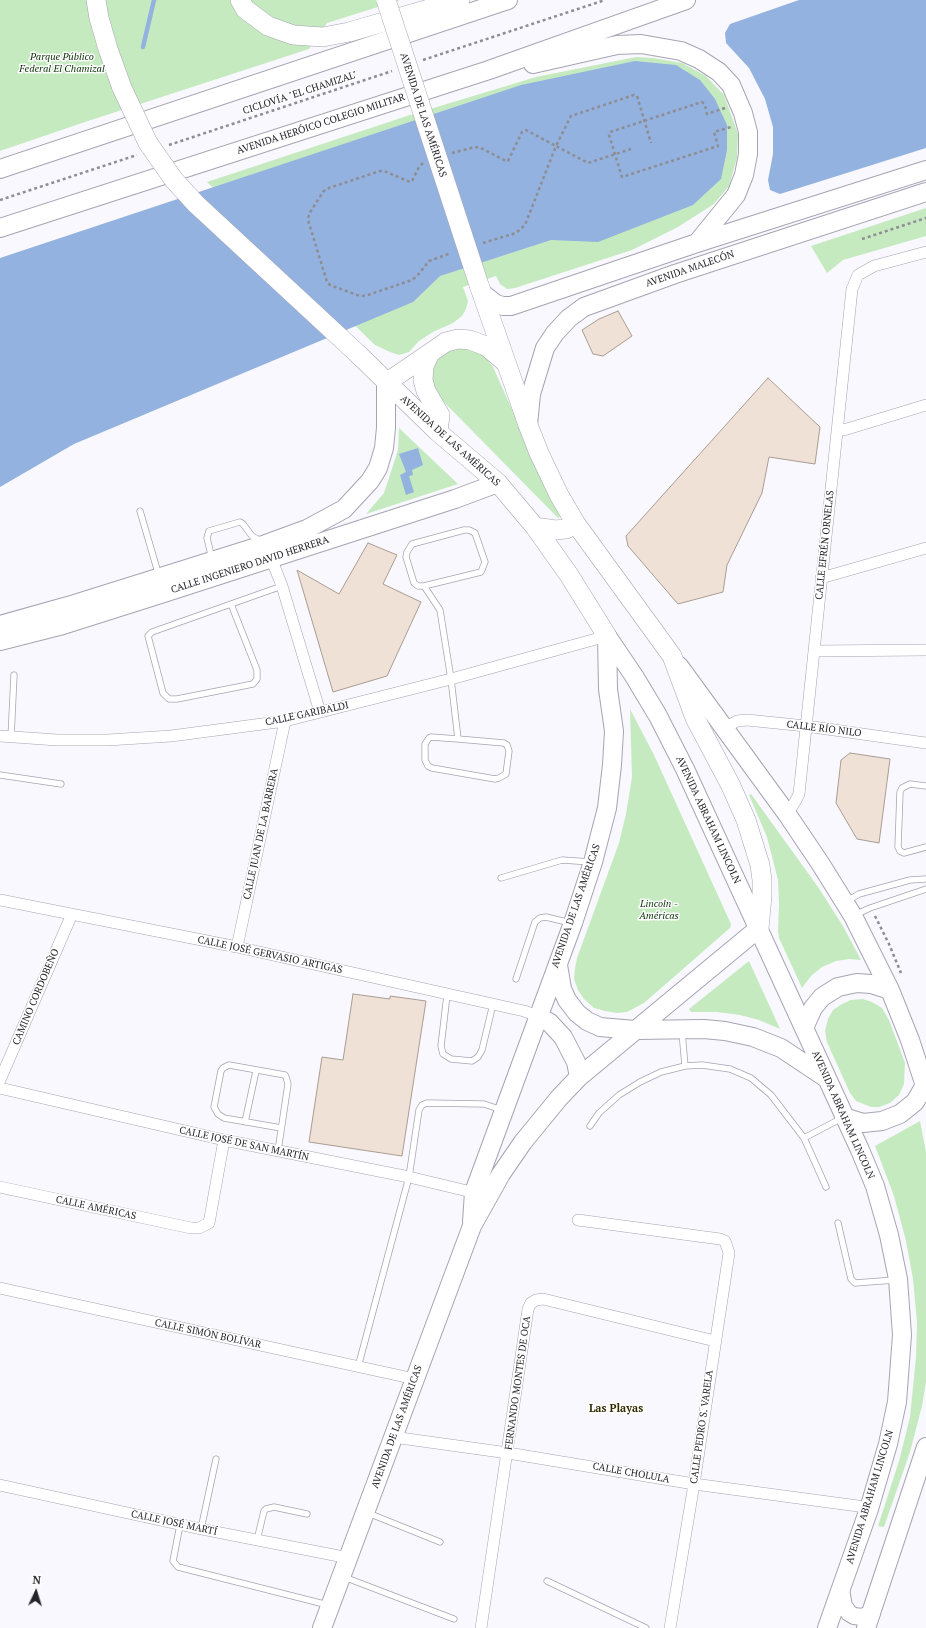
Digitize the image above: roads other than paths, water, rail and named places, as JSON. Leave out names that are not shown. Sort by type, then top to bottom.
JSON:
[{"type":"highway","name":"AVENIDA DE LAS AMÉRICAS","points":[[96,0],[99,18],[108,49],[122,88],[148,143],[174,180],[196,204],[359,355],[386,383],[438,432],[498,483],[535,527],[569,575],[607,636]]},
{"type":"highway","points":[[240,0],[245,9],[268,26],[293,35],[323,37],[349,32],[460,0]]},
{"type":"highway","name":"AVENIDA DE LAS AMÉRICAS","points":[[386,0],[505,362],[539,453],[559,495],[576,524],[672,656],[695,718],[731,786],[752,836],[760,865],[762,880],[759,928]]},
{"type":"highway","points":[[386,383],[446,342],[458,339],[470,340],[486,346],[505,362]]},
{"type":"highway","points":[[430,353],[424,366],[423,380],[426,391],[440,415],[438,432]]},
{"type":"highway","points":[[535,527],[555,530],[566,529],[576,524]]},
{"type":"main road","points":[[0,169],[508,0]]},
{"type":"main road","name":"AVENIDA HERÓICO COLEGIO MILITAR","points":[[0,228],[489,70],[686,0]]},
{"type":"main road","points":[[489,70],[541,63],[618,45],[641,44],[666,47],[680,51],[699,59],[719,72],[731,85],[739,100],[748,132],[748,154],[744,175],[736,195],[697,243]]},
{"type":"main road","points":[[481,289],[496,304],[511,306],[697,243],[926,170]]},
{"type":"main road","name":"AVENIDA MALECÓN","points":[[528,425],[531,394],[545,348],[555,333],[569,318],[584,307],[674,274],[926,192]]},
{"type":"main road","name":"CALLE INGENIERO DAVID HERRERA","points":[[310,537],[344,509],[370,481],[378,468],[384,448],[386,428],[386,383]]},
{"type":"main road","name":"CALLE INGENIERO DAVID HERRERA","points":[[0,625],[68,606],[161,585],[310,537],[455,499],[498,483]]},
{"type":"main road","name":"CALLE INGENIERO DAVID HERRERA","points":[[0,641],[63,625],[161,585],[212,561],[269,551]]},
{"type":"main road","name":"AVENIDA DE LAS AMÉRICAS","points":[[322,1628],[472,1226],[504,1111],[573,923],[593,862],[607,808],[612,765],[614,731],[608,689],[607,636]]},
{"type":"main road","name":"AVENIDA ABRAHAM LINCOLN","points":[[607,636],[634,676],[658,716],[685,768],[860,1150],[875,1186],[889,1235],[898,1279],[902,1335],[897,1402],[888,1444],[869,1509],[828,1628]]},
{"type":"main road","points":[[672,656],[786,814],[820,863],[849,909],[890,990],[910,1040],[925,1087],[915,1102],[900,1114],[882,1122],[863,1123],[844,1117]]},
{"type":"main road","name":"AVENIDA DE LAS AMÉRICAS","points":[[481,1194],[502,1174],[523,1142],[559,1098],[579,1077],[759,928]]},
{"type":"main road","points":[[558,963],[562,989],[567,1000],[577,1013],[587,1021],[600,1026],[635,1030],[711,1030],[753,1037],[780,1048],[826,1078]]},
{"type":"main road","points":[[804,1028],[813,1008],[822,996],[838,987],[857,983],[871,984],[890,990]]},
{"type":"main road","points":[[538,1016],[550,1023],[563,1037],[576,1062],[579,1077]]},
{"type":"main road","points":[[841,1590],[844,1606],[849,1613],[869,1620],[926,1447]]},
{"type":"street","name":"CALLE EFRÉN ORNELAS","points":[[786,814],[795,802],[798,794],[852,289],[858,275],[874,266],[926,252]]},
{"type":"street","points":[[837,431],[847,430],[926,406]]},
{"type":"street","points":[[821,578],[926,548]]},
{"type":"street","points":[[269,551],[282,586],[320,712]]},
{"type":"street","name":"CALLE GARIBALDI","points":[[5,736],[57,740],[124,739],[171,736],[285,721],[451,679],[607,636]]},
{"type":"street","points":[[814,651],[926,650]]},
{"type":"street","name":"CALLE RÍO NILO","points":[[724,728],[737,721],[747,720],[806,726],[926,743]]},
{"type":"street","name":"CALLE JUAN DE LA BARRERA","points":[[237,947],[285,721]]},
{"type":"street","name":"CALLE JOSÉ GERVASIO ARTIGAS","points":[[0,900],[237,947],[524,1011],[538,1016]]},
{"type":"street","name":"CAMINO CORDOBEÑO","points":[[0,1080],[72,914]]},
{"type":"street","name":"CALLE JOSÉ DE SAN MARTÍN","points":[[0,1088],[278,1152],[409,1177],[481,1194]]},
{"type":"street","name":"CALLE AMÉRICAS","points":[[0,1187],[191,1228],[199,1228],[209,1223],[224,1140]]},
{"type":"street","name":"CALLE PEDRO S. VARELA","points":[[578,1220],[712,1237],[725,1242],[729,1253],[694,1484],[670,1628]]},
{"type":"street","name":"CALLE SIMÓN BOLÍVAR","points":[[0,1288],[415,1379]]},
{"type":"street","name":"FERNANDO MONTES DE OCA","points":[[481,1628],[508,1453],[528,1309],[531,1303],[536,1300],[543,1299],[715,1341]]},
{"type":"street","name":"CALLE CHOLULA","points":[[393,1437],[508,1453],[694,1484],[858,1506],[869,1509]]},
{"type":"street","name":"CALLE JOSÉ MARTÍ","points":[[0,1485],[201,1529],[348,1558]]},
{"type":"lane","points":[[140,511],[161,585]]},
{"type":"lane","points":[[212,561],[207,538],[209,531],[240,522],[252,536],[269,551]]},
{"type":"lane","points":[[464,530],[469,530],[475,533],[485,562],[480,572],[424,586],[418,586],[414,583],[406,557],[412,544],[464,530]]},
{"type":"lane","points":[[230,604],[257,670],[257,679],[253,684],[177,699],[169,699],[162,693],[148,636],[152,632],[230,604],[282,586]]},
{"type":"lane","points":[[424,586],[440,610],[451,679],[458,738]]},
{"type":"lane","points":[[5,736],[14,675]]},
{"type":"lane","points":[[429,738],[458,738],[504,743],[509,751],[506,774],[495,779],[432,768],[428,766],[425,760],[425,752],[426,744],[429,738]]},
{"type":"lane","points":[[0,775],[61,784]]},
{"type":"lane","points":[[926,786],[910,784],[902,788],[900,792],[898,847],[900,852],[904,853],[926,847]]},
{"type":"lane","points":[[501,878],[562,860],[593,862]]},
{"type":"lane","points":[[849,909],[858,894],[910,880],[926,879]]},
{"type":"lane","points":[[849,909],[870,908],[926,889]]},
{"type":"lane","points":[[516,979],[535,922],[540,918],[546,917],[573,923]]},
{"type":"lane","points":[[447,995],[441,1046],[443,1054],[451,1059],[472,1061],[478,1057],[482,1050],[493,1004]]},
{"type":"lane","points":[[682,1030],[685,1066]]},
{"type":"lane","points":[[278,1152],[288,1080],[284,1075],[229,1065],[223,1068],[221,1071],[214,1107],[218,1114],[224,1118],[281,1128]]},
{"type":"lane","points":[[590,1126],[598,1113],[619,1095],[640,1082],[661,1072],[685,1066],[702,1065],[718,1066],[730,1069],[751,1078],[771,1095],[804,1138],[826,1187]]},
{"type":"lane","points":[[245,1122],[256,1071]]},
{"type":"lane","points":[[358,1367],[409,1177],[419,1110],[422,1105],[427,1103],[484,1104],[504,1111]]},
{"type":"lane","points":[[804,1138],[844,1117]]},
{"type":"lane","points":[[838,1223],[851,1279],[855,1283],[886,1282],[898,1279]]},
{"type":"lane","points":[[201,1529],[216,1459]]},
{"type":"lane","points":[[257,1540],[264,1511],[266,1509],[274,1507],[307,1514]]},
{"type":"lane","points":[[366,1512],[440,1542]]},
{"type":"lane","points":[[180,1524],[173,1561],[178,1567],[330,1605]]},
{"type":"lane","points":[[341,1576],[454,1619]]},
{"type":"lane","points":[[547,1581],[646,1628]]},
{"type":"water","points":[[799,0],[926,0],[926,148],[780,194],[770,190],[768,180],[773,154],[773,127],[765,99],[749,68],[726,43],[725,33],[730,24]]},
{"type":"water","points":[[635,61],[676,65],[700,80],[715,99],[727,125],[727,150],[721,179],[693,205],[598,242],[551,240],[440,276],[413,302],[74,444],[0,487],[0,258],[521,85]]},
{"type":"water","points":[[418,448],[423,465],[412,470],[413,475],[409,476],[414,492],[406,495],[400,475],[406,472],[399,454]]},
{"type":"waterway","points":[[143,47],[154,0]]},
{"type":"district","name":"Las Playas","points":[[616,1409]]},
{"type":"park label","name":"Parque Público Federal El Chamizal","points":[[62,62]]},
{"type":"park label","name":"Lincoln - Américas","points":[[659,910]]}]
